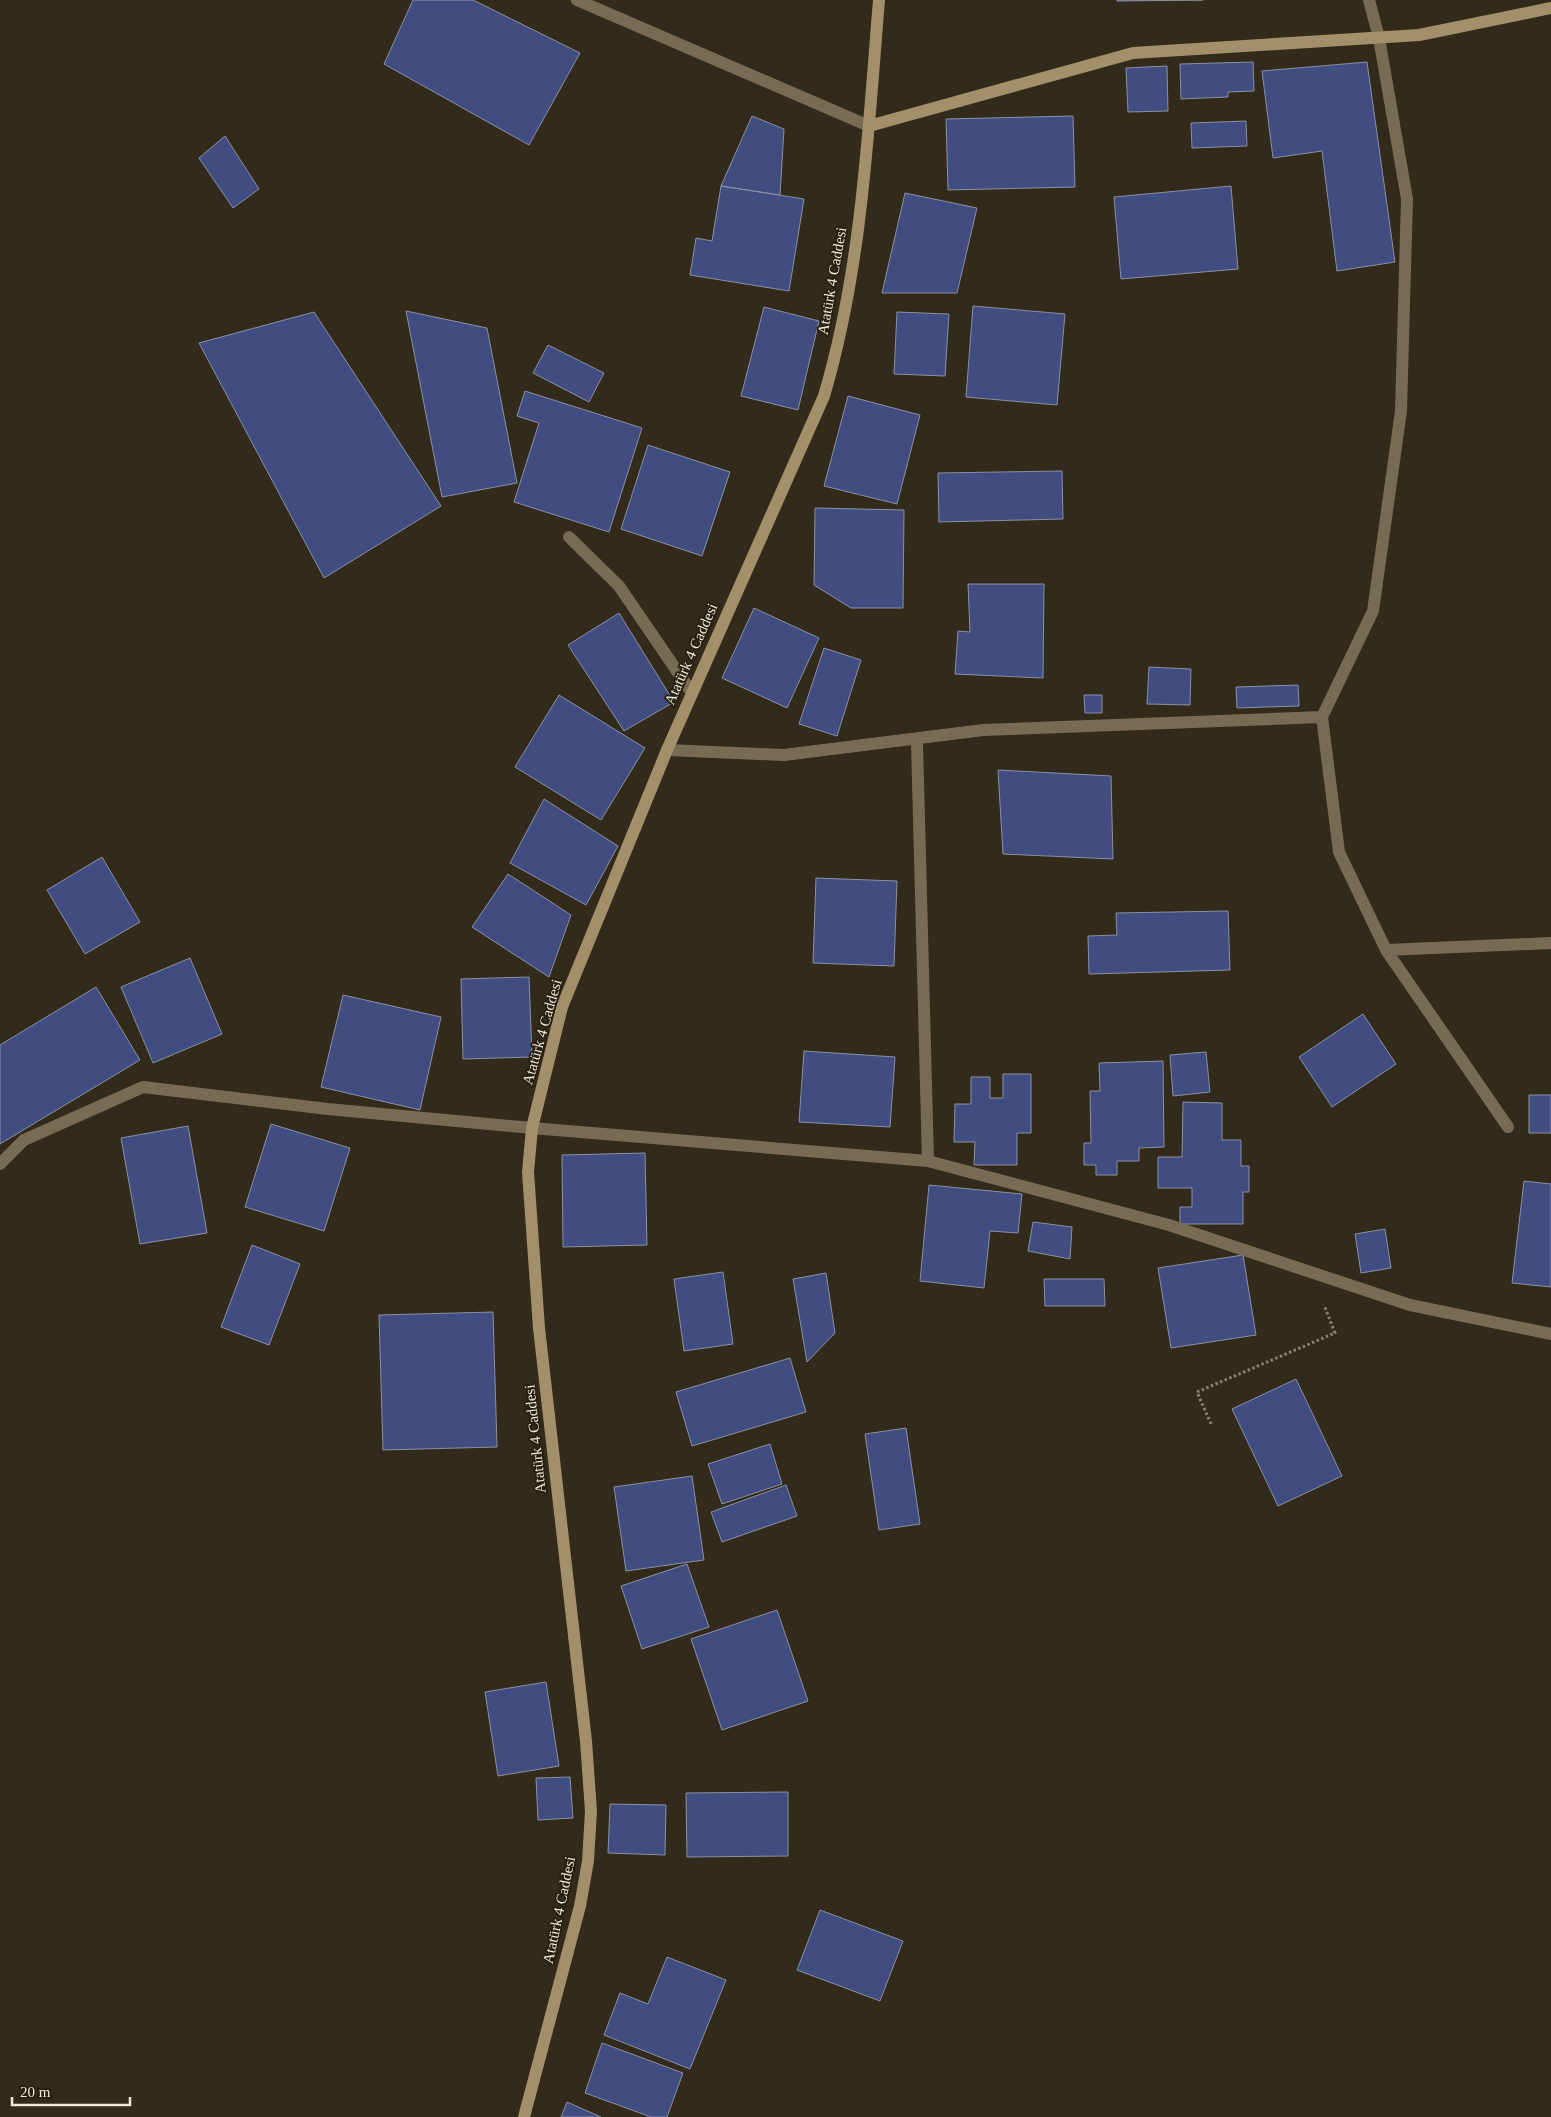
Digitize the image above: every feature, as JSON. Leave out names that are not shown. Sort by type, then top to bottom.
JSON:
[{"type":"street","points":[[577,0],[869,126],[1133,53],[1418,35],[1551,8]]},
{"type":"street","name":"Atatürk 4 Caddesi","points":[[524,2117],[580,1906],[588,1861],[591,1811],[586,1741],[539,1328],[528,1172],[532,1128],[562,1007],[667,750],[824,396],[835,359],[857,236],[869,126],[879,0]]},
{"type":"street","points":[[1369,0],[1378,38],[1407,199],[1401,411],[1373,611],[1322,717],[1338,852],[1386,950],[1508,1128]]},
{"type":"street","points":[[569,537],[619,586],[692,693]]},
{"type":"street","points":[[667,750],[784,755],[983,730],[1322,717]]},
{"type":"street","points":[[914,739],[917,742],[928,1160]]},
{"type":"street","points":[[1386,950],[1551,943]]},
{"type":"street","points":[[0,1164],[24,1140],[143,1087],[328,1109],[532,1128],[928,1160],[1169,1225],[1410,1305],[1551,1334]]},
{"type":"path","points":[[1211,1424],[1197,1392],[1335,1333],[1311,1272]]},
{"type":"building","points":[[413,0],[473,0],[580,53],[529,145],[384,64]]},
{"type":"building","points":[[1117,0],[1203,0],[1117,1]]},
{"type":"building","points":[[1253,62],[1254,91],[1228,92],[1228,97],[1181,99],[1180,64]]},
{"type":"building","points":[[1367,62],[1395,262],[1337,271],[1322,151],[1273,158],[1262,71]]},
{"type":"building","points":[[1167,66],[1168,111],[1128,112],[1126,68]]},
{"type":"building","points":[[752,116],[784,129],[780,195],[721,186]]},
{"type":"building","points":[[1073,116],[1075,187],[948,190],[946,119]]},
{"type":"building","points":[[1246,121],[1247,146],[1192,148],[1191,123]]},
{"type":"building","points":[[225,136],[259,189],[233,208],[199,158]]},
{"type":"building","points":[[721,186],[804,199],[789,291],[690,275],[696,238],[712,241]]},
{"type":"building","points":[[1231,186],[1238,269],[1121,279],[1114,197]]},
{"type":"building","points":[[905,193],[977,208],[957,293],[882,293]]},
{"type":"building","points":[[973,306],[1065,314],[1057,405],[966,397]]},
{"type":"building","points":[[764,307],[819,321],[798,410],[741,396]]},
{"type":"building","points":[[406,311],[487,328],[517,483],[442,497]]},
{"type":"building","points":[[314,312],[441,506],[324,578],[199,343]]},
{"type":"building","points":[[897,312],[949,314],[945,376],[894,374]]},
{"type":"building","points":[[548,345],[604,373],[589,402],[533,373]]},
{"type":"building","points":[[525,391],[642,428],[609,532],[514,502],[539,423],[517,416]]},
{"type":"building","points":[[848,396],[920,415],[897,504],[824,486]]},
{"type":"building","points":[[648,445],[730,472],[702,556],[621,529]]},
{"type":"building","points":[[1062,471],[1063,519],[939,522],[938,473]]},
{"type":"building","points":[[815,508],[904,510],[903,608],[851,608],[814,585]]},
{"type":"building","points":[[968,584],[1044,584],[1043,678],[955,674],[958,631],[970,632]]},
{"type":"building","points":[[754,608],[819,638],[787,708],[722,678]]},
{"type":"building","points":[[619,613],[674,702],[624,731],[568,645]]},
{"type":"building","points":[[824,648],[861,660],[837,736],[799,724]]},
{"type":"building","points":[[1149,667],[1191,669],[1190,705],[1147,704]]},
{"type":"building","points":[[1298,685],[1299,706],[1237,708],[1236,687]]},
{"type":"building","points":[[559,695],[645,748],[601,820],[515,767]]},
{"type":"building","points":[[1084,695],[1102,695],[1102,713],[1085,713]]},
{"type":"building","points":[[998,770],[1111,776],[1113,859],[1003,854]]},
{"type":"building","points":[[544,799],[618,846],[586,905],[510,863]]},
{"type":"building","points":[[102,857],[140,922],[85,954],[47,890]]},
{"type":"building","points":[[508,874],[571,915],[549,977],[472,927]]},
{"type":"building","points":[[816,878],[897,881],[894,966],[813,963]]},
{"type":"building","points":[[1228,911],[1230,970],[1089,974],[1088,936],[1117,935],[1116,913]]},
{"type":"building","points":[[190,958],[222,1034],[153,1063],[121,987]]},
{"type":"building","points":[[529,977],[532,1057],[463,1059],[461,979]]},
{"type":"building","points":[[96,987],[140,1060],[0,1144],[0,1045]]},
{"type":"building","points":[[343,995],[441,1017],[420,1110],[321,1087]]},
{"type":"building","points":[[1363,1014],[1396,1064],[1332,1107],[1299,1057]]},
{"type":"building","points":[[804,1051],[895,1057],[890,1127],[799,1122]]},
{"type":"building","points":[[1206,1052],[1210,1092],[1173,1096],[1170,1055]]},
{"type":"building","points":[[1163,1061],[1164,1147],[1139,1148],[1139,1161],[1117,1161],[1117,1175],[1096,1175],[1096,1165],[1084,1165],[1084,1143],[1091,1143],[1090,1091],[1100,1091],[1099,1063]]},
{"type":"building","points":[[1003,1074],[1031,1074],[1031,1133],[1017,1133],[1017,1165],[974,1165],[975,1142],[954,1142],[955,1104],[971,1104],[971,1077],[990,1077],[990,1098],[1003,1098]]},
{"type":"building","points":[[1529,1095],[1551,1095],[1551,1133],[1529,1133]]},
{"type":"building","points":[[1183,1102],[1222,1103],[1222,1140],[1241,1140],[1241,1166],[1249,1166],[1249,1192],[1243,1192],[1243,1224],[1180,1224],[1180,1207],[1192,1207],[1192,1188],[1158,1188],[1158,1157],[1182,1157]]},
{"type":"building","points":[[271,1124],[350,1148],[324,1231],[245,1207]]},
{"type":"building","points":[[188,1126],[207,1233],[140,1244],[121,1138]]},
{"type":"building","points":[[645,1153],[647,1245],[563,1247],[562,1155]]},
{"type":"building","points":[[1524,1181],[1551,1184],[1551,1287],[1512,1283]]},
{"type":"building","points":[[929,1185],[1022,1194],[1018,1233],[990,1231],[984,1288],[920,1281]]},
{"type":"building","points":[[1033,1222],[1072,1227],[1070,1259],[1028,1251]]},
{"type":"building","points":[[1385,1229],[1391,1268],[1361,1273],[1355,1234]]},
{"type":"building","points":[[252,1245],[300,1264],[269,1345],[221,1327]]},
{"type":"building","points":[[1243,1255],[1256,1335],[1171,1348],[1158,1268]]},
{"type":"building","points":[[723,1272],[733,1344],[684,1351],[674,1279]]},
{"type":"building","points":[[826,1273],[835,1333],[807,1362],[793,1279]]},
{"type":"building","points":[[1044,1279],[1104,1279],[1105,1306],[1045,1306]]},
{"type":"building","points":[[493,1312],[497,1447],[383,1450],[379,1315]]},
{"type":"building","points":[[790,1358],[806,1412],[692,1446],[676,1392]]},
{"type":"building","points":[[1296,1379],[1342,1476],[1278,1506],[1232,1409]]},
{"type":"building","points":[[906,1428],[920,1524],[879,1530],[865,1434]]},
{"type":"building","points":[[770,1444],[782,1484],[722,1504],[708,1464]]},
{"type":"building","points":[[692,1476],[704,1560],[626,1571],[614,1487]]},
{"type":"building","points":[[786,1485],[797,1516],[722,1542],[711,1512]]},
{"type":"building","points":[[687,1564],[709,1627],[642,1649],[621,1586]]},
{"type":"building","points":[[777,1610],[808,1701],[722,1730],[691,1639]]},
{"type":"building","points":[[546,1682],[559,1766],[498,1776],[485,1692]]},
{"type":"building","points":[[570,1777],[573,1818],[538,1820],[536,1778]]},
{"type":"building","points":[[788,1792],[788,1856],[687,1857],[686,1793]]},
{"type":"building","points":[[610,1804],[666,1805],[665,1855],[608,1853]]},
{"type":"building","points":[[820,1910],[903,1941],[880,2001],[797,1970]]},
{"type":"building","points":[[667,1957],[726,1980],[690,2069],[604,2035],[620,1993],[648,2004]]},
{"type":"building","points":[[602,2043],[683,2073],[667,2117],[651,2117],[585,2093]]},
{"type":"building","points":[[567,2102],[601,2117],[561,2117]]}]
